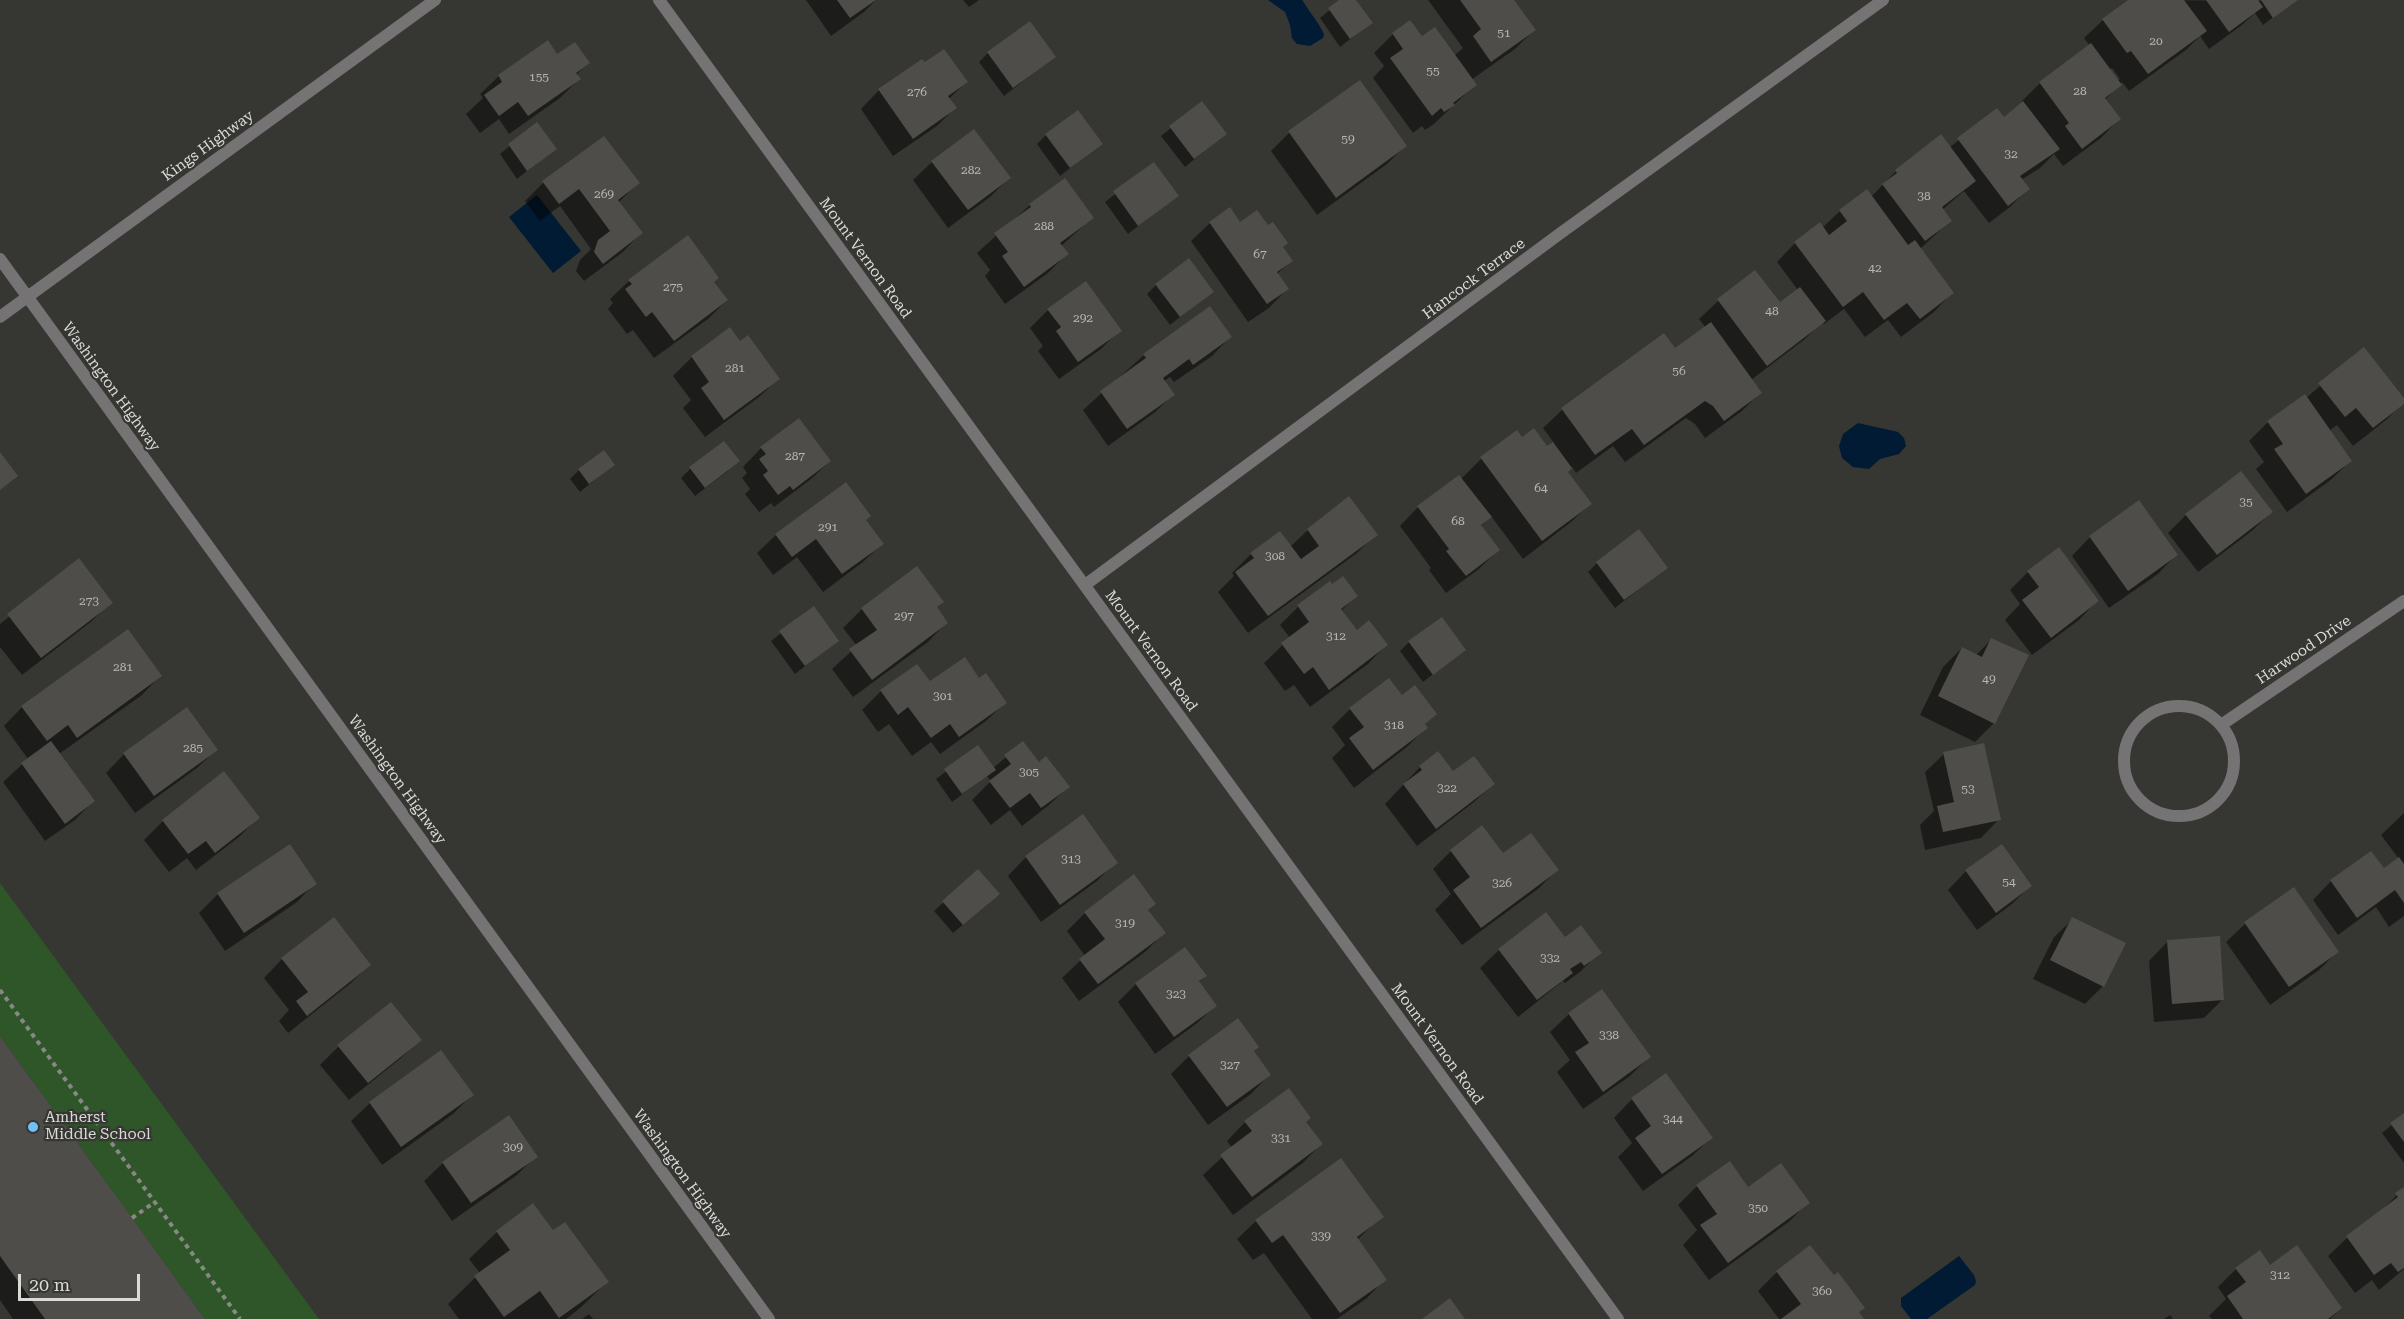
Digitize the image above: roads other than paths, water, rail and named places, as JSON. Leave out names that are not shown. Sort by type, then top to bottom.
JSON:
[{"type":"street","name":"Kings Highway","points":[[0,317],[435,0]]},
{"type":"street","name":"Mount Vernon Road","points":[[659,0],[1618,1319]]},
{"type":"street","name":"Hancock Terrace","points":[[1085,585],[1558,235],[1883,0]]},
{"type":"street","name":"Washington Highway","points":[[0,259],[769,1319]]},
{"type":"street","name":"Harwood Drive","points":[[2222,725],[2404,601]]},
{"type":"street","points":[[2174,706],[2192,706],[2208,713],[2222,725],[2232,741],[2235,759],[2232,778],[2224,795],[2209,808],[2192,816],[2172,817],[2154,811],[2139,800],[2128,785],[2123,768],[2124,750],[2141,720],[2156,710],[2174,706]]},
{"type":"water","points":[[1268,0],[1302,0],[1324,34],[1323,38],[1310,46],[1297,44],[1292,38],[1285,12]]},
{"type":"water","points":[[537,195],[581,251],[553,273],[509,217]]},
{"type":"water","points":[[1858,423],[1898,432],[1904,438],[1906,446],[1899,454],[1880,459],[1869,469],[1853,467],[1842,458],[1839,446],[1843,434]]},
{"type":"water","points":[[1959,1256],[1974,1275],[1975,1285],[1927,1319],[1911,1319],[1901,1306],[1901,1298]]},
{"type":"place","name":"Amherst Middle School","points":[[33,1127]]}]
